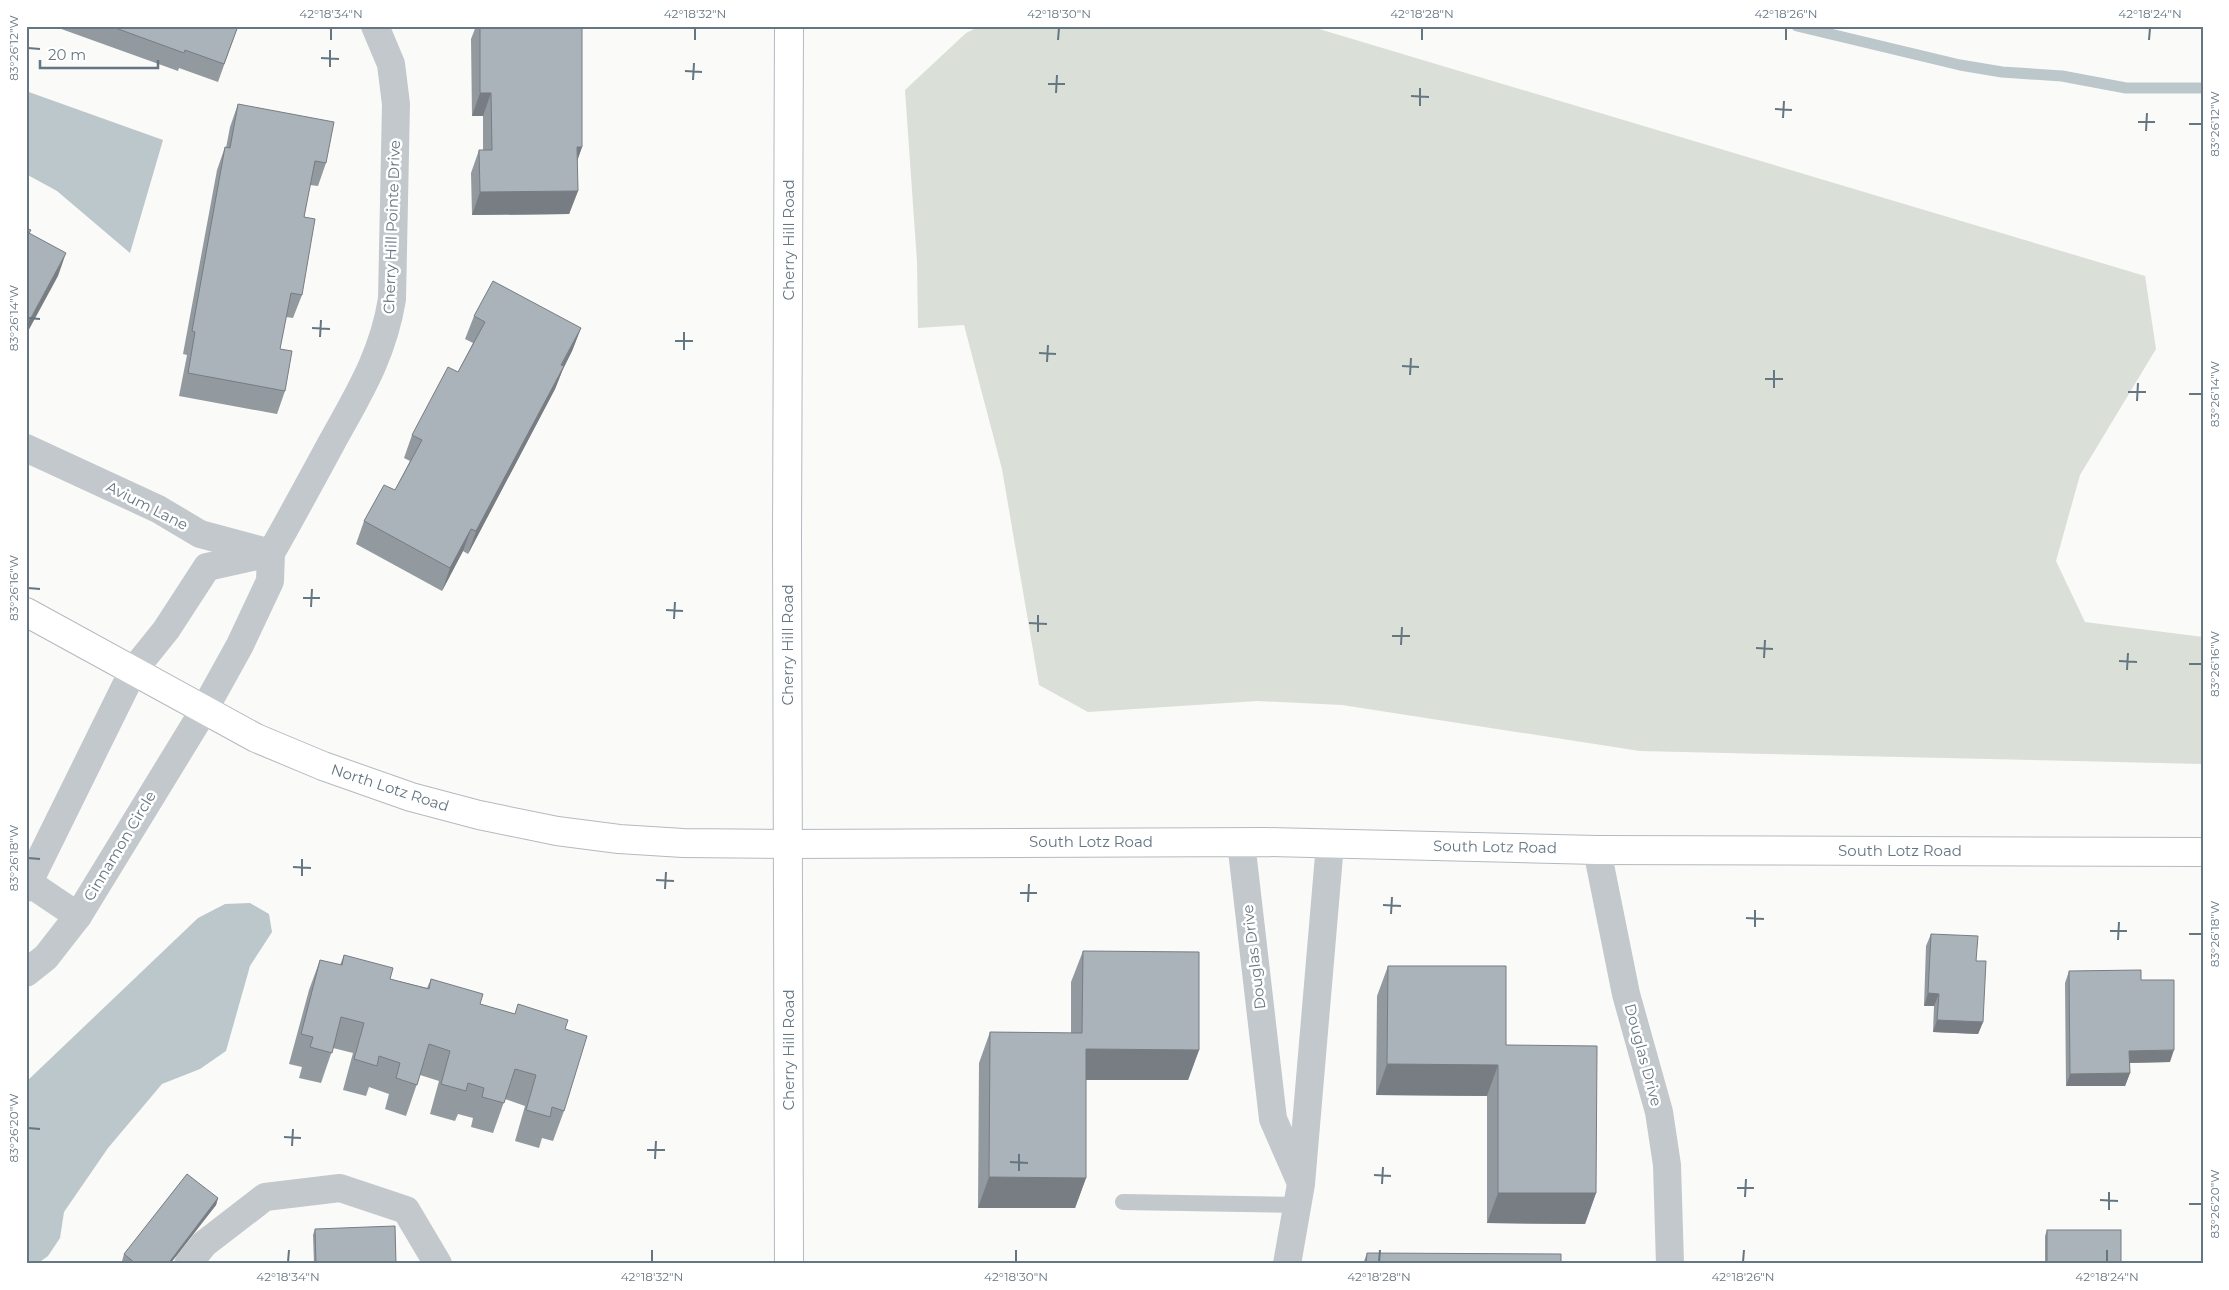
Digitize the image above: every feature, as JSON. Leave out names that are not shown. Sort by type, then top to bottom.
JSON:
[{"type":"street","name":"Cherry Hill Pointe Drive","points":[[204,710],[240,645],[270,581],[271,553],[362,388],[380,349],[388,324],[392,299],[396,104],[391,64],[376,26]]},
{"type":"street","name":"Cherry Hill Road","points":[[789,26],[789,1264]]},
{"type":"street","name":"Avium Lane","points":[[26,448],[158,509],[200,534],[271,553]]},
{"type":"street","points":[[78,916],[27,884],[133,671],[166,630],[207,567],[271,553]]},
{"type":"street","name":"North Lotz Road","points":[[26,612],[256,738],[323,766],[411,797],[479,815],[557,831],[620,839],[683,843],[788,844]]},
{"type":"street","name":"Cinnamon Circle","points":[[26,973],[46,957],[78,916],[204,710]]},
{"type":"street","name":"South Lotz Road","points":[[788,844],[1241,842],[1597,850],[2203,852]]},
{"type":"street","name":"Douglas Drive","points":[[1241,842],[1273,1119],[1300,1195]]},
{"type":"street","points":[[1287,1264],[1300,1195],[1330,844]]},
{"type":"street","name":"Douglas Drive","points":[[1597,850],[1626,994],[1659,1112],[1667,1165],[1670,1264]]},
{"type":"street","points":[[188,1264],[204,1244],[264,1197],[340,1188],[406,1210],[438,1264]]},
{"type":"lane","points":[[1123,1202],[1300,1195]]},
{"type":"shaded area","points":[[980,26],[1309,26],[2145,276],[2156,349],[2080,475],[2056,561],[2085,622],[2203,637],[2203,764],[1640,751],[1342,705],[1257,701],[1088,712],[1039,685],[1002,469],[964,325],[918,328],[917,262],[905,90],[966,33]]},
{"type":"shaded area","points":[[26,91],[163,140],[130,253],[57,191],[26,174]]},
{"type":"shaded area","points":[[250,903],[269,914],[272,932],[250,966],[226,1051],[200,1069],[162,1084],[108,1148],[64,1212],[60,1238],[48,1256],[37,1264],[26,1264],[26,1082],[198,918],[225,904]]},
{"type":"building","points":[[110,26],[238,26],[224,64],[185,50],[184,53]]},
{"type":"building","points":[[480,26],[582,26],[582,147],[577,147],[578,191],[480,192],[479,150],[492,150],[491,93],[480,93]]},
{"type":"building","points":[[238,104],[334,122],[326,163],[315,161],[304,217],[315,219],[302,295],[291,293],[280,349],[292,351],[285,391],[188,373],[195,332],[192,331],[225,147],[230,148]]},
{"type":"building","points":[[26,228],[31,230],[29,233],[66,253],[26,327]]},
{"type":"building","points":[[493,281],[581,328],[561,365],[564,366],[476,531],[471,529],[450,568],[364,521],[384,485],[395,490],[422,440],[412,435],[448,367],[458,372],[485,322],[474,316]]},
{"type":"building","points":[[1931,934],[1978,936],[1976,961],[1986,961],[1983,1022],[1937,1020],[1939,994],[1928,993]]},
{"type":"building","points":[[1083,951],[1199,952],[1199,1050],[1086,1049],[1086,1178],[989,1177],[990,1032],[1082,1033]]},
{"type":"building","points":[[344,955],[393,968],[390,979],[429,989],[431,979],[483,994],[480,1004],[515,1014],[518,1004],[568,1020],[565,1029],[587,1036],[564,1111],[552,1107],[550,1117],[526,1110],[536,1075],[515,1069],[504,1103],[482,1097],[484,1088],[468,1083],[466,1091],[441,1084],[450,1051],[429,1044],[417,1085],[396,1078],[400,1063],[379,1056],[377,1066],[354,1059],[364,1023],[341,1017],[332,1053],[310,1047],[313,1037],[301,1034],[320,960],[342,965]]},
{"type":"building","points":[[1388,966],[1506,966],[1506,1045],[1597,1046],[1596,1193],[1498,1193],[1498,1065],[1387,1064]]},
{"type":"building","points":[[2141,970],[2141,980],[2174,980],[2174,1050],[2129,1051],[2130,1073],[2070,1074],[2069,971]]},
{"type":"building","points":[[187,1174],[218,1198],[168,1264],[136,1264],[124,1254]]},
{"type":"building","points":[[395,1226],[396,1264],[316,1264],[315,1229]]},
{"type":"building","points":[[2047,1230],[2121,1230],[2121,1264],[2047,1264]]},
{"type":"building","points":[[1367,1253],[1561,1254],[1561,1264],[1366,1264]]},
{"type":"waterway","points":[[1797,26],[1960,65],[2002,72],[2062,76],[2126,88],[2203,88]]}]
